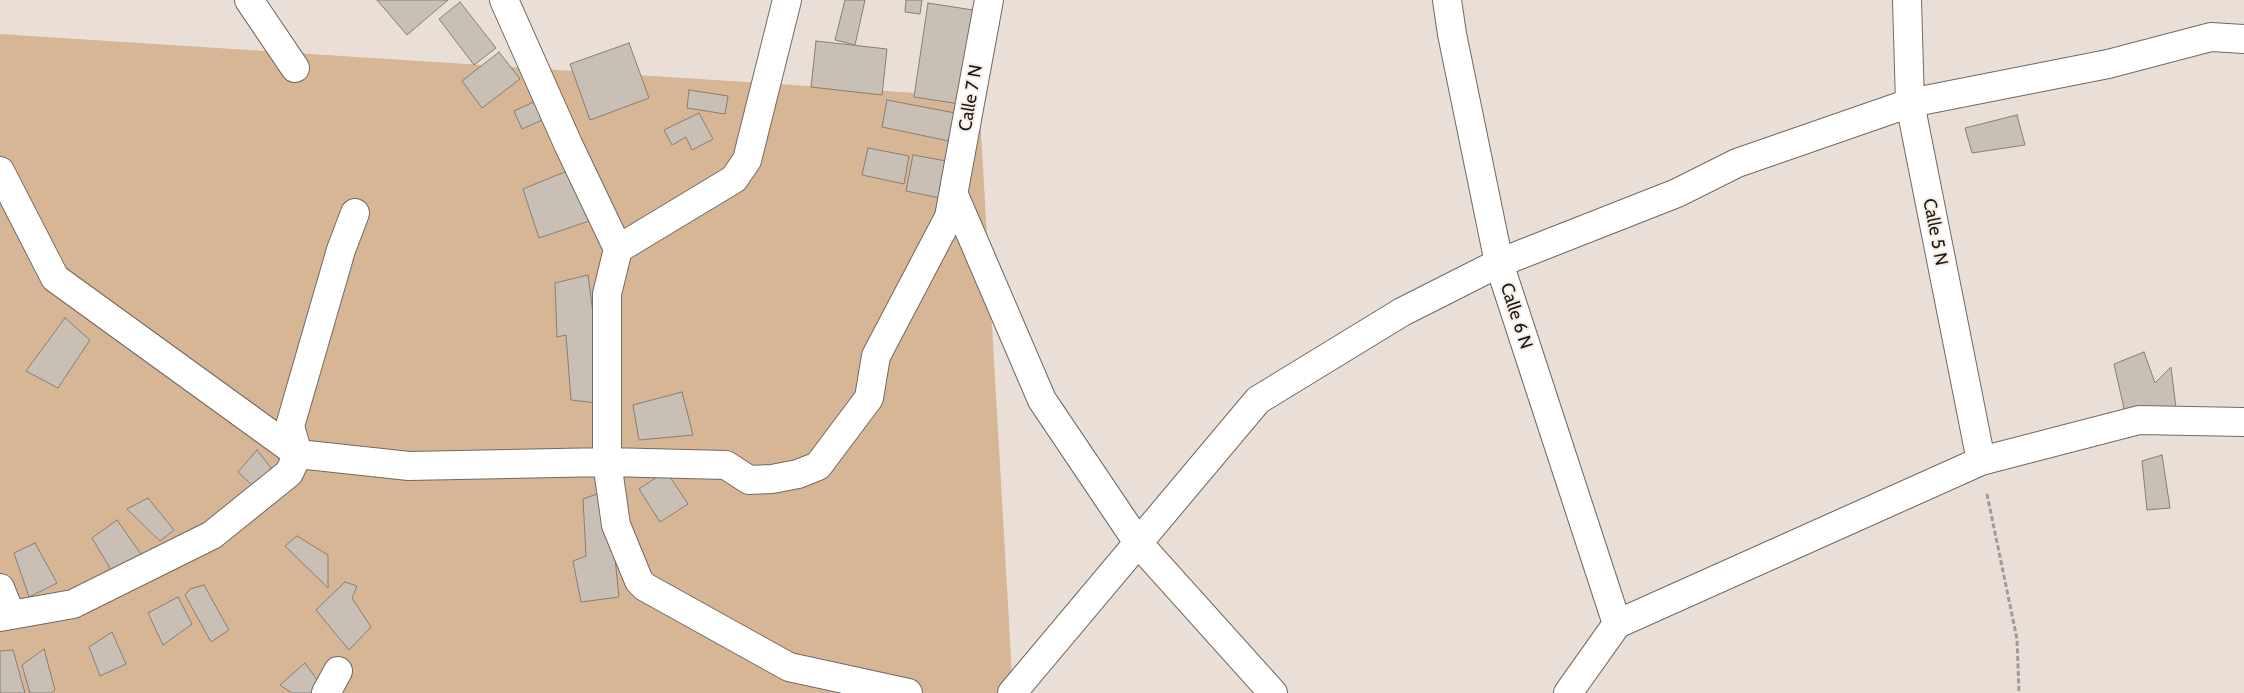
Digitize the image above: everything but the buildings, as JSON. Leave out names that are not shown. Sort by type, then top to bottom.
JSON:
[{"type":"street","points":[[249,0],[295,68]]},
{"type":"street","points":[[504,0],[568,144],[618,249],[607,294],[607,462],[616,525],[639,581],[645,587],[789,667],[908,693]]},
{"type":"street","points":[[618,249],[734,179],[747,160],[788,0]]},
{"type":"street","name":"Calle 7 N","points":[[298,454],[410,466],[607,462],[726,465],[748,480],[772,479],[798,474],[818,466],[869,398],[876,356],[949,217],[989,0]]},
{"type":"street","name":"Calle 6 N","points":[[1447,0],[1499,263],[1617,624]]},
{"type":"street","name":"Calle 5 N","points":[[1907,0],[1910,103],[1980,461]]},
{"type":"street","points":[[1012,693],[1258,400],[1402,312],[1499,263],[1677,193],[1737,163],[1910,103],[2108,64],[2211,37],[2244,39]]},
{"type":"street","points":[[0,171],[55,278],[298,454]]},
{"type":"street","points":[[954,195],[1042,400],[1139,544],[1272,693]]},
{"type":"street","points":[[0,588],[5,616],[73,604],[212,535],[289,473],[298,454],[290,426],[341,250],[355,214]]},
{"type":"street","points":[[1568,693],[1617,624],[1980,461],[2139,420],[2244,422]]},
{"type":"path","points":[[1980,461],[2017,639],[2019,693]]},
{"type":"shaded area","points":[[0,34],[979,97],[1013,693],[0,693]]}]
